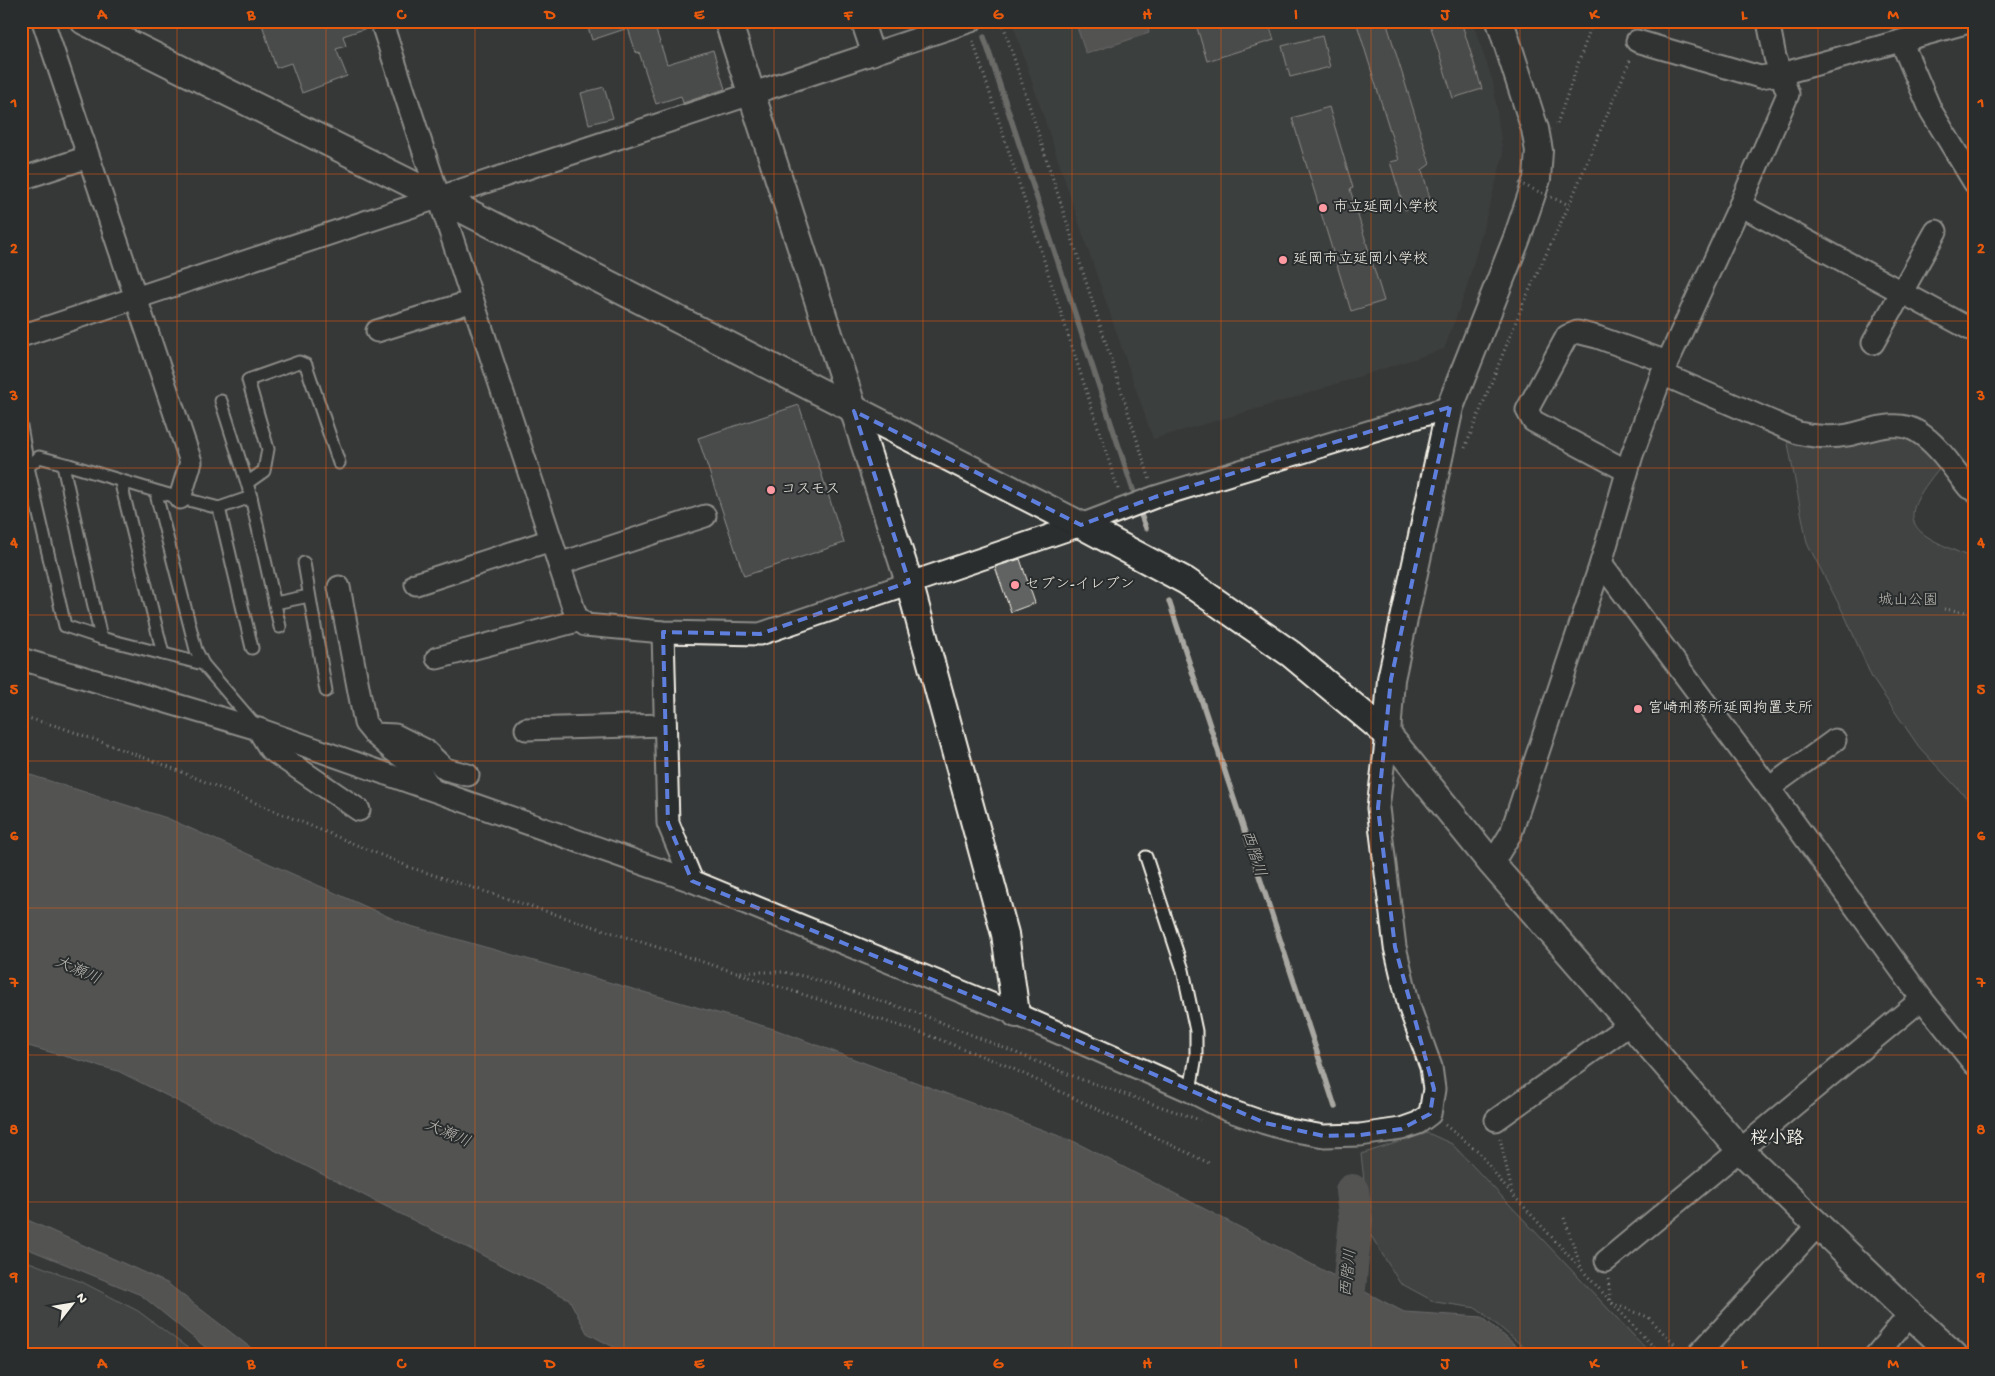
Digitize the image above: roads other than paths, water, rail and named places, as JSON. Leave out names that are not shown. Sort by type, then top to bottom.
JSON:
[{"type":"street","points":[[43,21],[134,298],[191,462],[171,495]]},
{"type":"street","points":[[84,21],[440,198],[854,411],[1082,525],[1186,581],[1291,654],[1386,734],[1492,864],[1741,1151],[1954,1355]]},
{"type":"street","points":[[381,21],[576,616],[585,624],[663,632],[760,634],[1156,498],[1450,407]]},
{"type":"street","points":[[728,21],[908,582],[1005,934],[1016,1014]]},
{"type":"street","points":[[862,21],[873,54]]},
{"type":"street","points":[[21,659],[258,729],[431,788],[692,881],[1016,1014],[1190,1091],[1225,1109],[1289,1130],[1324,1136],[1360,1135],[1418,1123],[1430,1114],[1434,1089],[1432,1074],[1409,1006],[1395,947],[1378,808],[1391,678],[1450,407],[1537,179],[1538,151],[1535,129],[1500,21]]},
{"type":"street","points":[[1492,864],[1511,833],[1601,563],[1627,472],[1664,368],[1740,205],[1788,94],[1775,57],[1768,21]]},
{"type":"street","points":[[1638,42],[1760,77],[1781,74],[1907,33],[1973,21]]},
{"type":"street","points":[[21,336],[969,22]]},
{"type":"street","points":[[1907,33],[1931,112],[1974,182]]},
{"type":"street","points":[[21,180],[88,157]]},
{"type":"street","points":[[1740,205],[1970,329]]},
{"type":"street","points":[[1873,343],[1936,231]]},
{"type":"street","points":[[377,332],[473,301]]},
{"type":"street","points":[[1627,472],[1533,421],[1527,410],[1566,336],[1577,332],[1597,337],[1798,433],[1814,437],[1848,435],[1883,427],[1902,426],[1918,431],[1936,448],[1970,488],[1974,490]]},
{"type":"street","points":[[559,564],[705,516]]},
{"type":"street","points":[[416,584],[551,540]]},
{"type":"street","points":[[1601,563],[1769,788],[1922,999],[1974,1064]]},
{"type":"street","points":[[340,587],[365,723],[391,749],[418,768],[431,788]]},
{"type":"street","points":[[437,658],[581,620]]},
{"type":"street","points":[[663,632],[668,823],[692,881]]},
{"type":"street","points":[[526,729],[666,725]]},
{"type":"street","points":[[258,729],[270,749],[359,810]]},
{"type":"street","points":[[374,734],[395,735],[425,750],[445,769],[468,775]]},
{"type":"street","points":[[1769,788],[1834,740]]},
{"type":"street","points":[[1606,1261],[1922,999]]},
{"type":"street","points":[[1496,1120],[1630,1024]]},
{"type":"street","points":[[1698,1355],[1818,1225]]},
{"type":"street","points":[[1876,1355],[1910,1314]]},
{"type":"lane","points":[[247,483],[264,470],[268,449],[248,380],[299,362],[306,364],[339,463]]},
{"type":"lane","points":[[221,401],[251,497],[280,627]]},
{"type":"lane","points":[[21,426],[28,467],[65,626],[101,638],[203,664]]},
{"type":"lane","points":[[28,467],[39,457],[219,508],[251,497]]},
{"type":"lane","points":[[69,466],[64,470],[101,638]]},
{"type":"lane","points":[[127,483],[122,488],[163,654]]},
{"type":"lane","points":[[171,495],[157,498],[196,650],[203,664],[258,729]]},
{"type":"lane","points":[[219,508],[252,648]]},
{"type":"lane","points":[[304,563],[326,691]]},
{"type":"lane","points":[[275,603],[309,596]]},
{"type":"lane","points":[[1146,857],[1183,970],[1196,1032],[1196,1056],[1190,1091]]},
{"type":"water","points":[[1075,21],[1146,21],[1149,33],[1086,54]]},
{"type":"water","name":"大瀬川","points":[[21,772],[167,818],[407,925],[774,1029],[1075,1142],[1404,1312],[1482,1317],[1527,1355],[629,1355],[587,1333],[569,1299],[118,1071],[21,1044]]},
{"type":"water","points":[[21,1217],[167,1283],[260,1355],[215,1355],[141,1295],[21,1246]]},
{"type":"waterway","points":[[984,37],[1136,499]]},
{"type":"waterway","points":[[1141,515],[1146,528]]},
{"type":"waterway","name":"西階川","points":[[1169,601],[1335,1107]]},
{"type":"waterway","name":"西階川","points":[[1342,1355],[1356,1220],[1352,1191]]},
{"type":"place","name":"市立延岡小学校","points":[[1323,208]]},
{"type":"place","name":"延岡市立延岡小学校","points":[[1283,260]]},
{"type":"place","name":"コスモス","points":[[771,490]]},
{"type":"place","name":"セブン-イレブン","points":[[1015,585]]},
{"type":"place","name":"宮崎刑務所延岡拘置支所","points":[[1638,709]]},
{"type":"district","name":"桜小路","points":[[1777,1139]]},
{"type":"park label","name":"城山公園","points":[[1908,601]]}]
